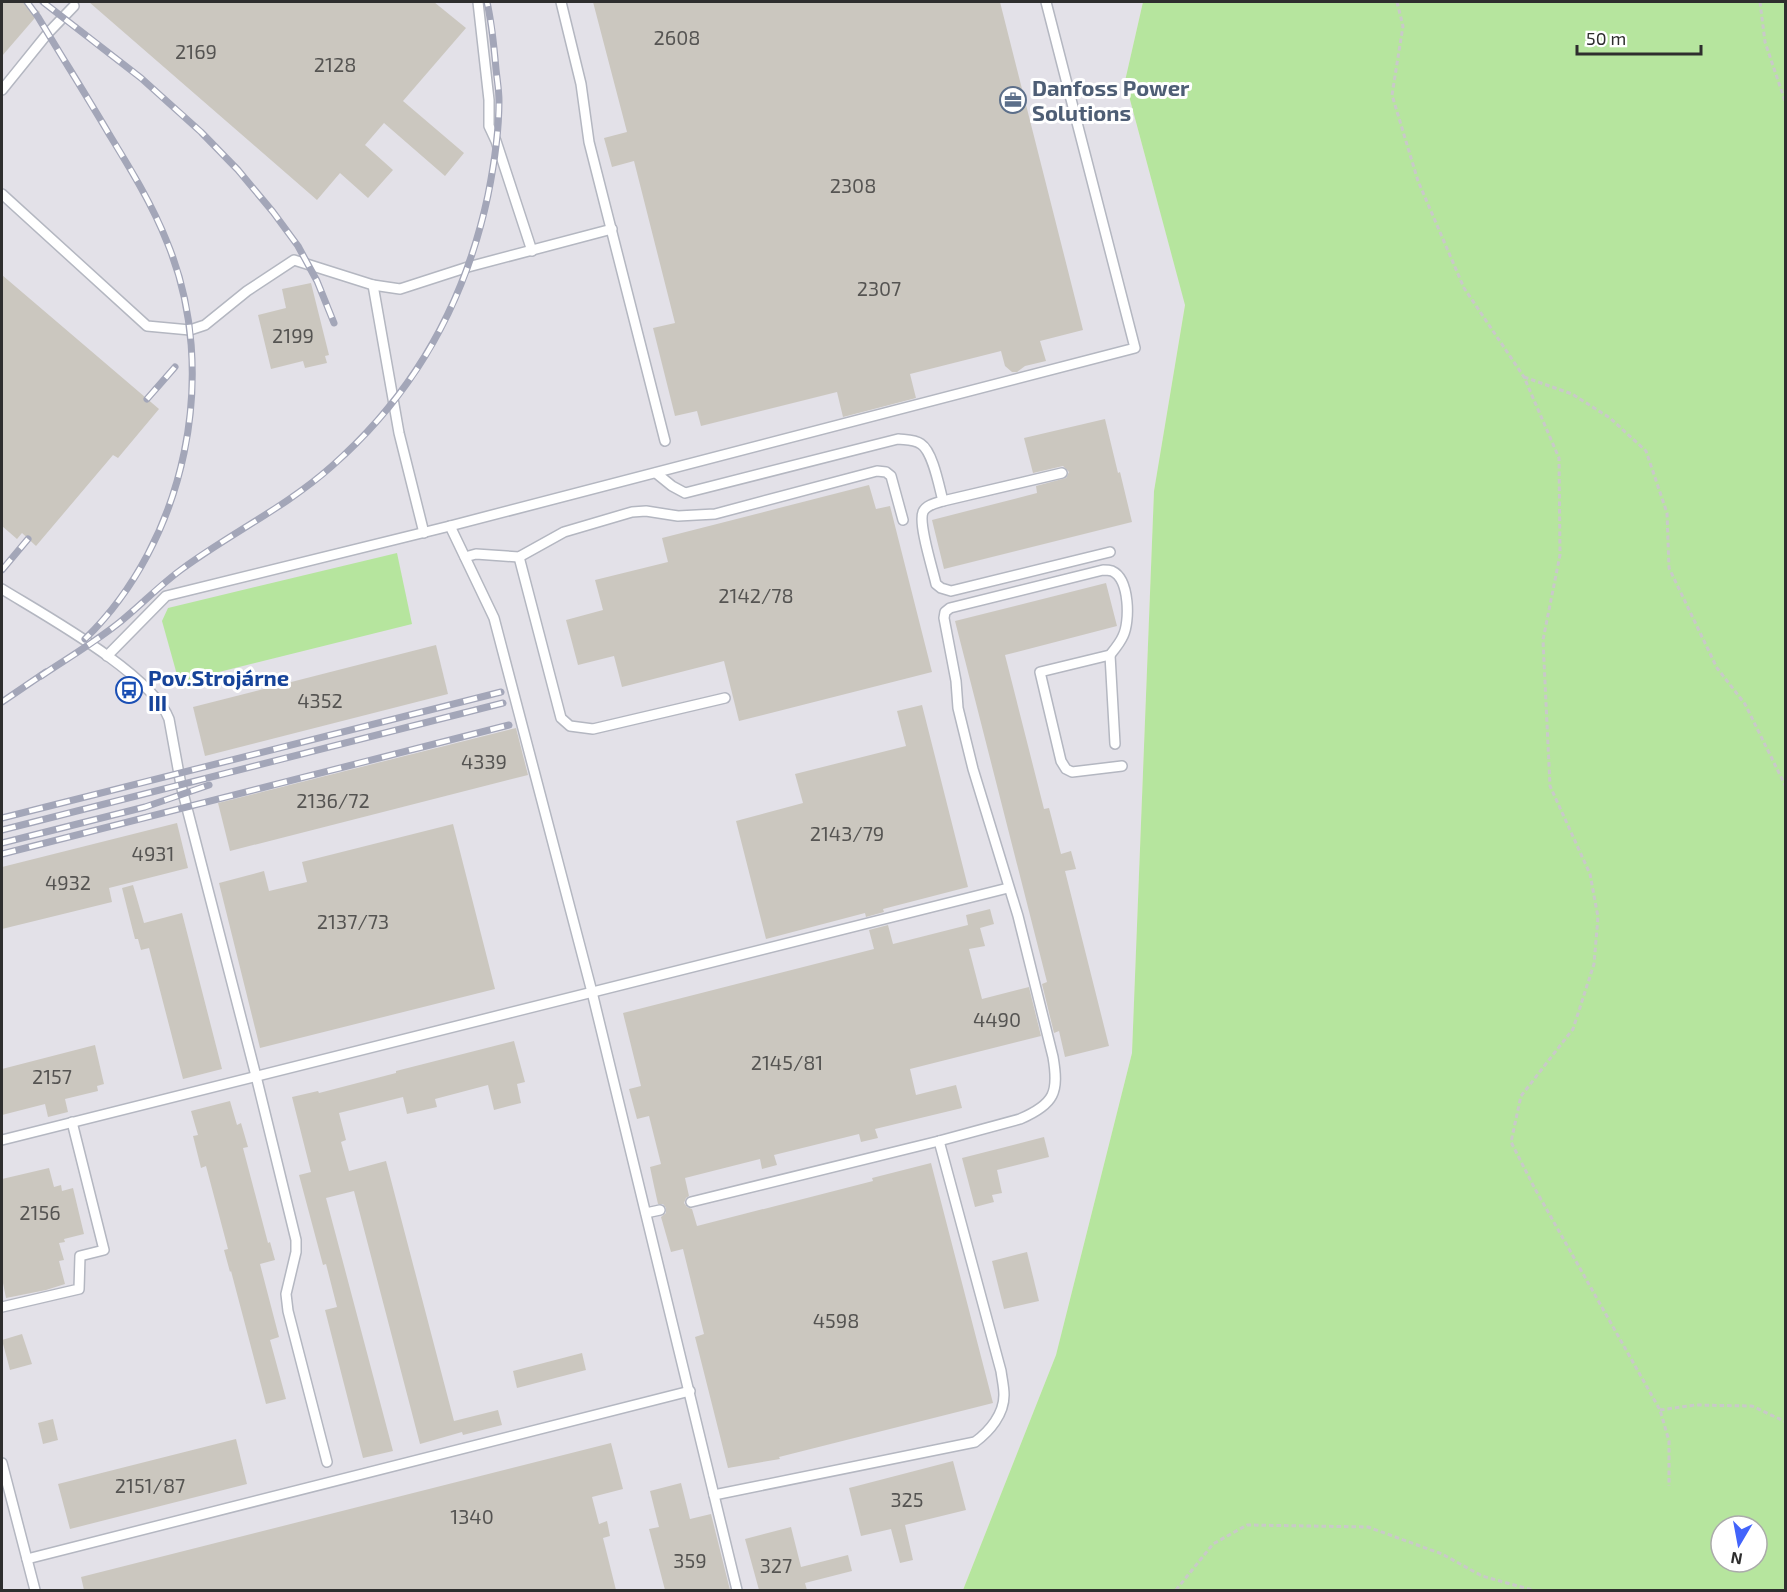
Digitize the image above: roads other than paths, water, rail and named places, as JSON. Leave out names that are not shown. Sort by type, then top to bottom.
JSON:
[{"type":"lane","points":[[478,2],[489,100],[489,126],[532,251]]},
{"type":"lane","points":[[561,2],[582,84],[589,142],[666,441]]},
{"type":"lane","points":[[107,656],[166,596],[424,533],[1135,348],[1046,2]]},
{"type":"lane","points":[[2,90],[48,33],[74,6]]},
{"type":"lane","points":[[2,194],[147,326],[190,330],[205,325],[247,291],[294,260],[373,285],[400,289],[468,267],[612,229]]},
{"type":"lane","points":[[373,285],[399,433],[424,533]]},
{"type":"lane","points":[[656,473],[685,493],[898,439],[914,440],[923,444],[929,453],[943,501]]},
{"type":"lane","points":[[465,557],[476,554],[519,557],[564,532],[632,512],[646,511],[678,516],[715,514],[877,471],[886,472],[891,476],[903,520]]},
{"type":"lane","points":[[1062,472],[927,507],[922,513],[921,524],[936,584],[951,591],[1110,552]]},
{"type":"lane","points":[[450,526],[494,618],[592,992],[737,1590]]},
{"type":"lane","points":[[519,557],[561,718],[570,726],[593,729],[725,698]]},
{"type":"lane","points":[[691,1202],[1020,1119],[1033,1114],[1053,1094],[1057,1079],[1053,1056],[1018,916],[973,769],[958,708],[945,612],[950,608],[1103,570],[1113,571],[1120,579],[1126,595],[1128,619],[1124,636],[1110,655],[1115,744]]},
{"type":"lane","points":[[2,589],[107,656],[133,676],[157,698],[169,719],[181,785],[296,1240],[296,1252],[286,1294],[288,1311],[327,1462]]},
{"type":"lane","points":[[1110,655],[1040,672],[1061,761],[1066,769],[1072,772],[1122,766]]},
{"type":"lane","points":[[2,1140],[1008,888]]},
{"type":"lane","points":[[2,1307],[79,1289],[80,1256],[104,1250],[72,1122]]},
{"type":"lane","points":[[714,1495],[975,1442],[995,1423],[1004,1396],[1001,1371],[939,1141]]},
{"type":"lane","points":[[646,1213],[660,1210]]},
{"type":"lane","points":[[27,1559],[690,1391]]},
{"type":"lane","points":[[2,1463],[35,1590]]},
{"type":"railway","points":[[27,2],[141,187],[155,214],[167,242],[183,292],[191,345],[191,399],[184,452],[170,505],[148,554],[120,599],[85,639]]},
{"type":"railway","points":[[43,2],[141,78],[201,132],[238,170],[298,246],[317,281],[334,323]]},
{"type":"railway","points":[[41,676],[111,629],[182,569],[314,481],[362,438],[412,377],[432,344],[466,273],[488,195],[496,148],[499,101],[493,35],[487,2]]},
{"type":"railway","points":[[147,399],[175,367]]},
{"type":"railway","points":[[2,570],[28,539]]},
{"type":"railway","points":[[2,702],[46,672]]},
{"type":"railway","points":[[2,818],[501,692]]},
{"type":"railway","points":[[2,830],[503,703]]},
{"type":"railway","points":[[2,854],[509,725]]},
{"type":"railway","points":[[2,843],[145,807],[209,785]]},
{"type":"place","name":"Danfoss Power Solutions","points":[[1013,100]]},
{"type":"place","name":"Pov.Strojárne III","points":[[129,690]]}]
